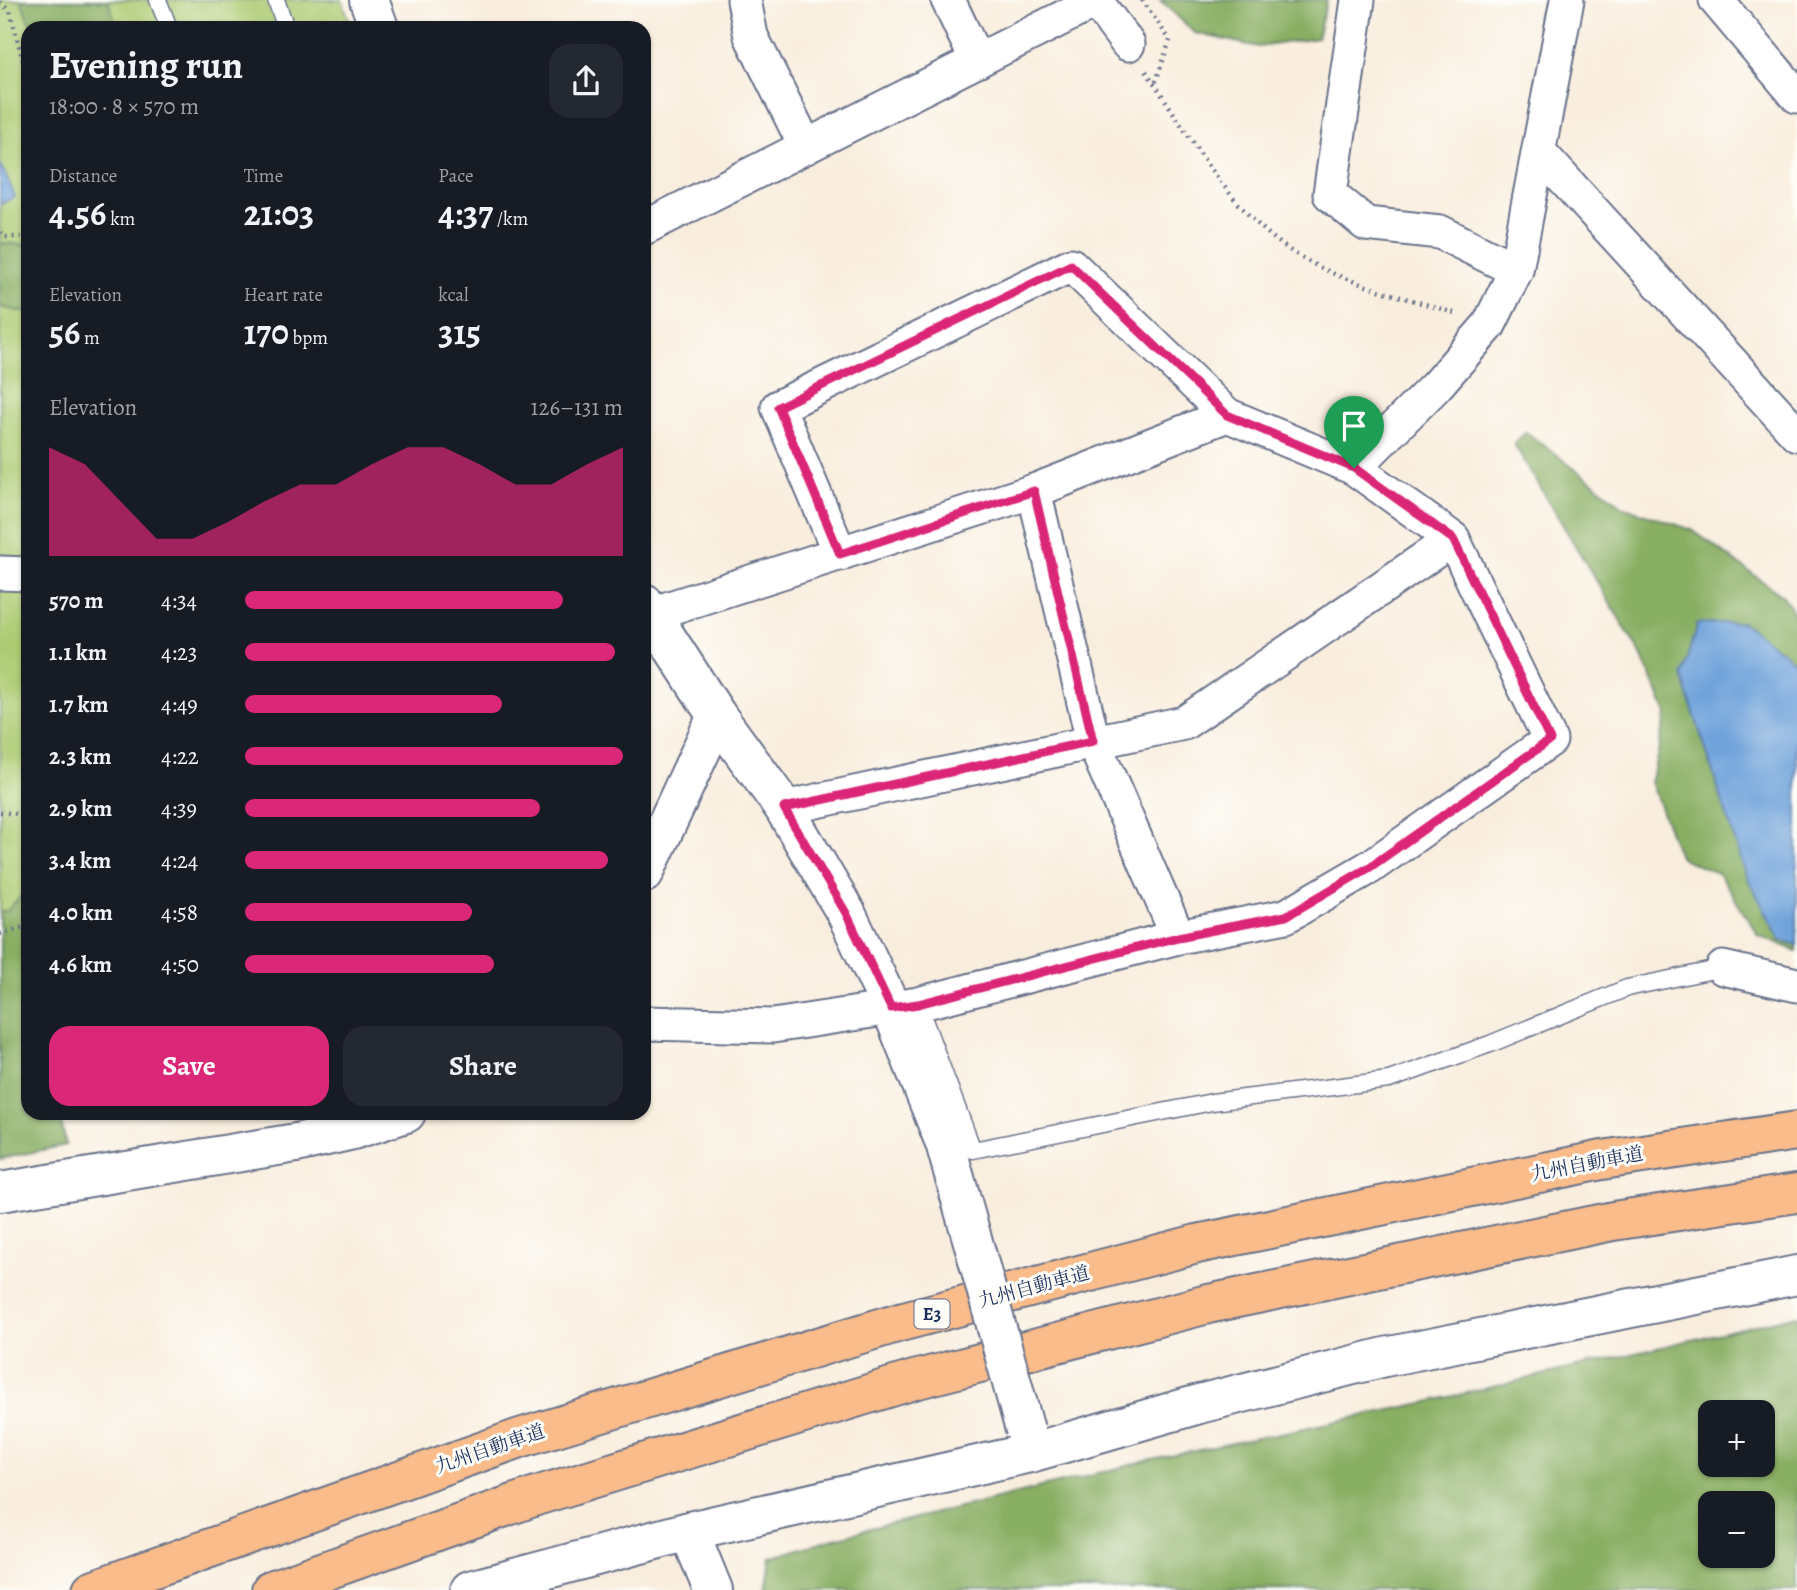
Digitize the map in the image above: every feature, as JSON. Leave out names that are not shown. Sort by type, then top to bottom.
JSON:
[{"type":"highway","name":"九州自動車道","points":[[92,1590],[520,1438],[913,1318],[1197,1244],[1602,1160],[1797,1131]]},
{"type":"highway","points":[[271,1590],[536,1496],[862,1396],[1208,1304],[1613,1221],[1797,1193]]},
{"type":"street","points":[[369,0],[376,21]]},
{"type":"street","points":[[744,0],[751,36],[806,147]]},
{"type":"street","points":[[948,0],[977,61]]},
{"type":"street","points":[[1358,0],[1330,194],[1366,223],[1440,232],[1517,270]]},
{"type":"street","points":[[1354,468],[1436,386],[1489,325],[1517,270],[1567,0]]},
{"type":"street","points":[[1716,0],[1797,96]]},
{"type":"street","points":[[651,224],[1096,1],[1128,44]]},
{"type":"street","points":[[1539,153],[1797,434]]},
{"type":"street","points":[[651,1023],[773,1026],[904,1006],[1178,937],[1286,916],[1370,867],[1550,740],[1453,539],[1354,468],[1227,415],[1071,265],[778,407],[840,554]]},
{"type":"street","points":[[651,608],[840,554],[1034,491],[1227,415]]},
{"type":"street","points":[[1034,491],[1093,741],[1178,937]]},
{"type":"street","points":[[784,808],[1184,723],[1453,539]]},
{"type":"street","points":[[0,573],[21,573]]},
{"type":"street","points":[[651,615],[717,716],[784,808],[904,1006],[1028,1441]]},
{"type":"street","points":[[651,858],[717,716]]},
{"type":"street","points":[[1723,968],[1797,985]]},
{"type":"street","points":[[0,1192],[296,1143],[384,1120]]},
{"type":"street","points":[[470,1590],[491,1582],[1028,1441],[1199,1404],[1385,1357],[1797,1275]]},
{"type":"street","points":[[689,1531],[713,1590]]},
{"type":"lane","points":[[158,0],[166,21]]},
{"type":"lane","points":[[276,0],[284,21]]},
{"type":"lane","points":[[904,1006],[973,1150],[1212,1102],[1389,1080],[1490,1044],[1627,988],[1723,968]]},
{"type":"path","points":[[0,2],[10,11],[21,53]]},
{"type":"path","points":[[1128,44],[1249,217],[1294,253],[1341,276],[1489,325]]},
{"type":"path","points":[[0,233],[5,237],[21,237]]},
{"type":"path","points":[[0,812],[21,814]]},
{"type":"path","points":[[0,934],[21,928]]},
{"type":"green space","points":[[0,0],[342,0],[350,21],[21,21],[21,1120],[61,1120],[66,1145],[0,1159]]},
{"type":"green space","points":[[21,0],[108,0],[115,21],[29,21]]},
{"type":"green space","points":[[1160,0],[1327,0],[1317,38],[1258,47],[1195,33]]},
{"type":"green space","points":[[0,243],[21,244],[21,312],[0,307]]},
{"type":"green space","points":[[1526,432],[1625,507],[1692,530],[1784,597],[1797,618],[1797,951],[1758,935],[1719,874],[1679,857],[1651,782],[1667,713],[1643,658],[1514,444]]},
{"type":"green space","points":[[21,896],[21,1120],[61,1120],[66,1145],[0,1159],[0,912],[7,911]]},
{"type":"green space","points":[[1797,1315],[1797,1590],[766,1590],[771,1558],[830,1539],[1147,1461],[1428,1402]]},
{"type":"water","points":[[0,163],[15,197],[0,204]]},
{"type":"water","points":[[1742,622],[1797,663],[1797,945],[1781,940],[1746,875],[1682,676],[1697,624]]},
{"type":"route","points":[[1071,265],[1227,415],[1354,468],[1453,539],[1550,740],[1370,867],[1286,916],[1178,937],[918,1004],[891,1008],[846,913],[784,808],[1093,741],[1034,491],[840,554],[778,407],[1071,265]]}]
